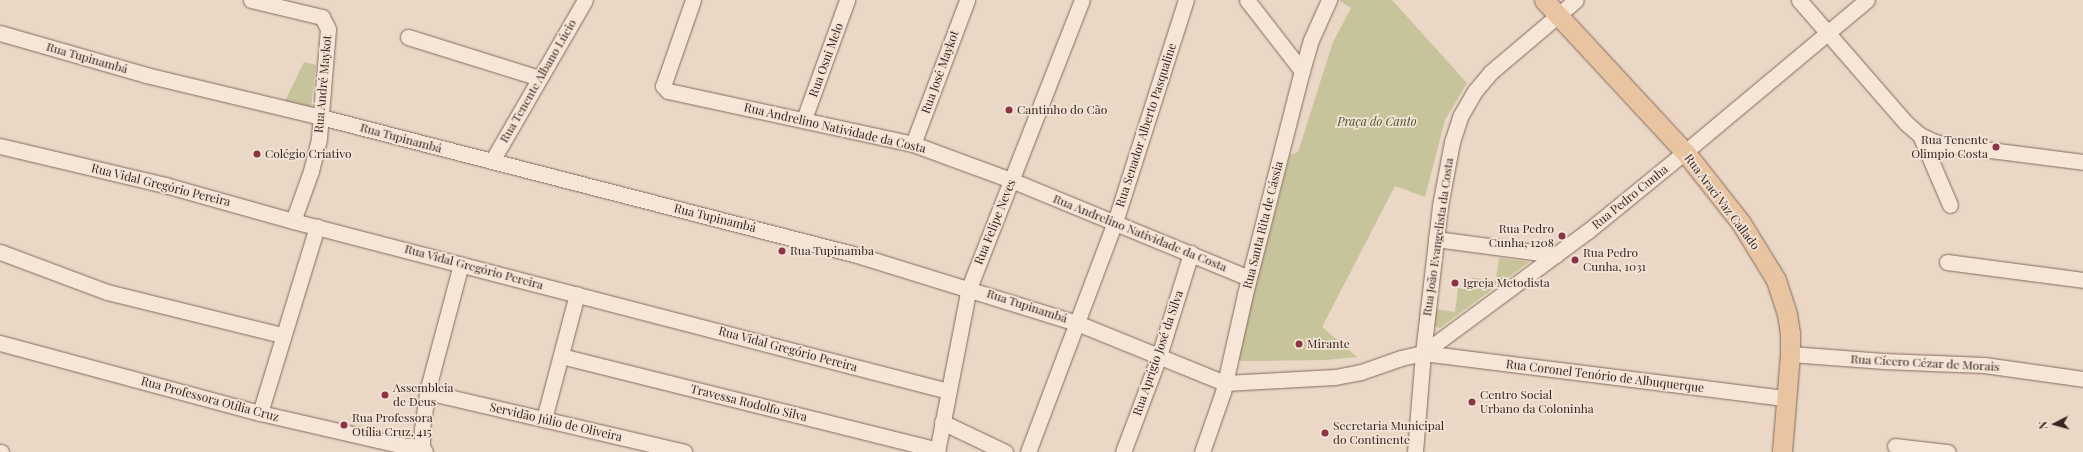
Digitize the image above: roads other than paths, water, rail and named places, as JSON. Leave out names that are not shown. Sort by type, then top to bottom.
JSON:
[{"type":"main road","name":"Rua Araci Vaz Callado","points":[[1544,0],[1686,152],[1741,223],[1776,280],[1787,314],[1790,354],[1782,452]]},
{"type":"street","name":"Rua André Maykot","points":[[251,0],[290,4],[322,17],[328,29],[319,139],[311,171],[292,221]]},
{"type":"street","name":"Rua Andrelino Natividade da Costa","points":[[693,0],[663,86],[668,91],[804,119],[913,144],[1011,180],[1249,278]]},
{"type":"street","name":"Rua Osni Melo","points":[[804,119],[847,0]]},
{"type":"street","name":"Rua José Maykot","points":[[913,144],[966,0]]},
{"type":"street","name":"Rua Felipe Neves","points":[[937,451],[969,288],[1082,0]]},
{"type":"street","name":"Rua Senador Alberto Pasqualine","points":[[1028,452],[1115,222],[1186,0]]},
{"type":"street","points":[[1246,0],[1302,71]]},
{"type":"street","name":"Rua Santa Rita de Cássia","points":[[1202,452],[1225,383],[1249,278],[1302,71],[1311,40],[1329,0]]},
{"type":"street","name":"Rua João Evangelista da Costa","points":[[1415,452],[1423,353],[1436,239],[1446,169],[1452,142],[1461,115],[1475,91],[1491,72],[1576,0]]},
{"type":"street","points":[[1799,0],[1906,122],[1920,135],[1935,142],[1951,145],[2083,162]]},
{"type":"street","name":"Rua Pedro Cunha","points":[[1423,353],[1556,255],[1686,152],[1866,0]]},
{"type":"street","name":"Rua Tenente Albano Lúcio","points":[[492,161],[540,78],[581,1]]},
{"type":"street","name":"Rua Tupinambá","points":[[0,33],[146,75],[321,117],[857,255],[1077,322],[1225,383],[1335,377],[1361,372],[1401,358],[1423,353]]},
{"type":"street","points":[[408,37],[540,78]]},
{"type":"street","points":[[1920,135],[1950,205]]},
{"type":"street","name":"Rua Vidal Gregório Pereira","points":[[0,146],[165,185],[292,221],[317,226],[948,391]]},
{"type":"street","points":[[260,413],[282,335],[317,226]]},
{"type":"street","points":[[1436,239],[1556,255]]},
{"type":"street","points":[[0,252],[107,292],[282,335]]},
{"type":"street","name":"Rua Aprígio José da Silva","points":[[1123,452],[1159,356],[1191,253]]},
{"type":"street","points":[[1947,262],[2083,280]]},
{"type":"street","points":[[424,449],[422,429],[427,392],[461,264]]},
{"type":"street","points":[[544,420],[577,294]]},
{"type":"street","name":"Rua Professora Otília Cruz","points":[[0,343],[260,413],[400,445],[424,449]]},
{"type":"street","name":"Rua Coronel Tenório de Albuquerque","points":[[1423,353],[1786,398]]},
{"type":"street","name":"Rua Cícero Cézar de Morais","points":[[1790,354],[1884,361],[1984,365],[2083,379]]},
{"type":"street","name":"Travessa Rodolfo Silva","points":[[561,356],[937,451]]},
{"type":"street","name":"Servidão Júlio de Oliveira","points":[[427,392],[684,452]]},
{"type":"street","points":[[942,422],[1005,452]]},
{"type":"street","points":[[1895,446],[1948,452]]},
{"type":"place","name":"Cantinho do Cão","points":[[1009,110]]},
{"type":"place","name":"Rua Tenente Olimpio Costa","points":[[1996,147]]},
{"type":"place","name":"Colégio Criativo","points":[[257,154]]},
{"type":"place","name":"Rua Pedro Cunha, 1208","points":[[1562,236]]},
{"type":"place","name":"Rua Tupinamba","points":[[782,251]]},
{"type":"place","name":"Rua Pedro Cunha, 1031","points":[[1575,260]]},
{"type":"place","name":"Igreja Metodista","points":[[1455,283]]},
{"type":"place","name":"Mirante","points":[[1299,344]]},
{"type":"place","name":"Assembleia de Deus","points":[[385,395]]},
{"type":"place","name":"Centro Social Urbano da Coloninha","points":[[1472,402]]},
{"type":"place","name":"Rua Professora Otília Cruz, 415","points":[[344,425]]},
{"type":"place","name":"Secretaria Municipal do Continente","points":[[1325,433]]},
{"type":"park label","name":"Praça do Canto","points":[[1377,122]]}]
